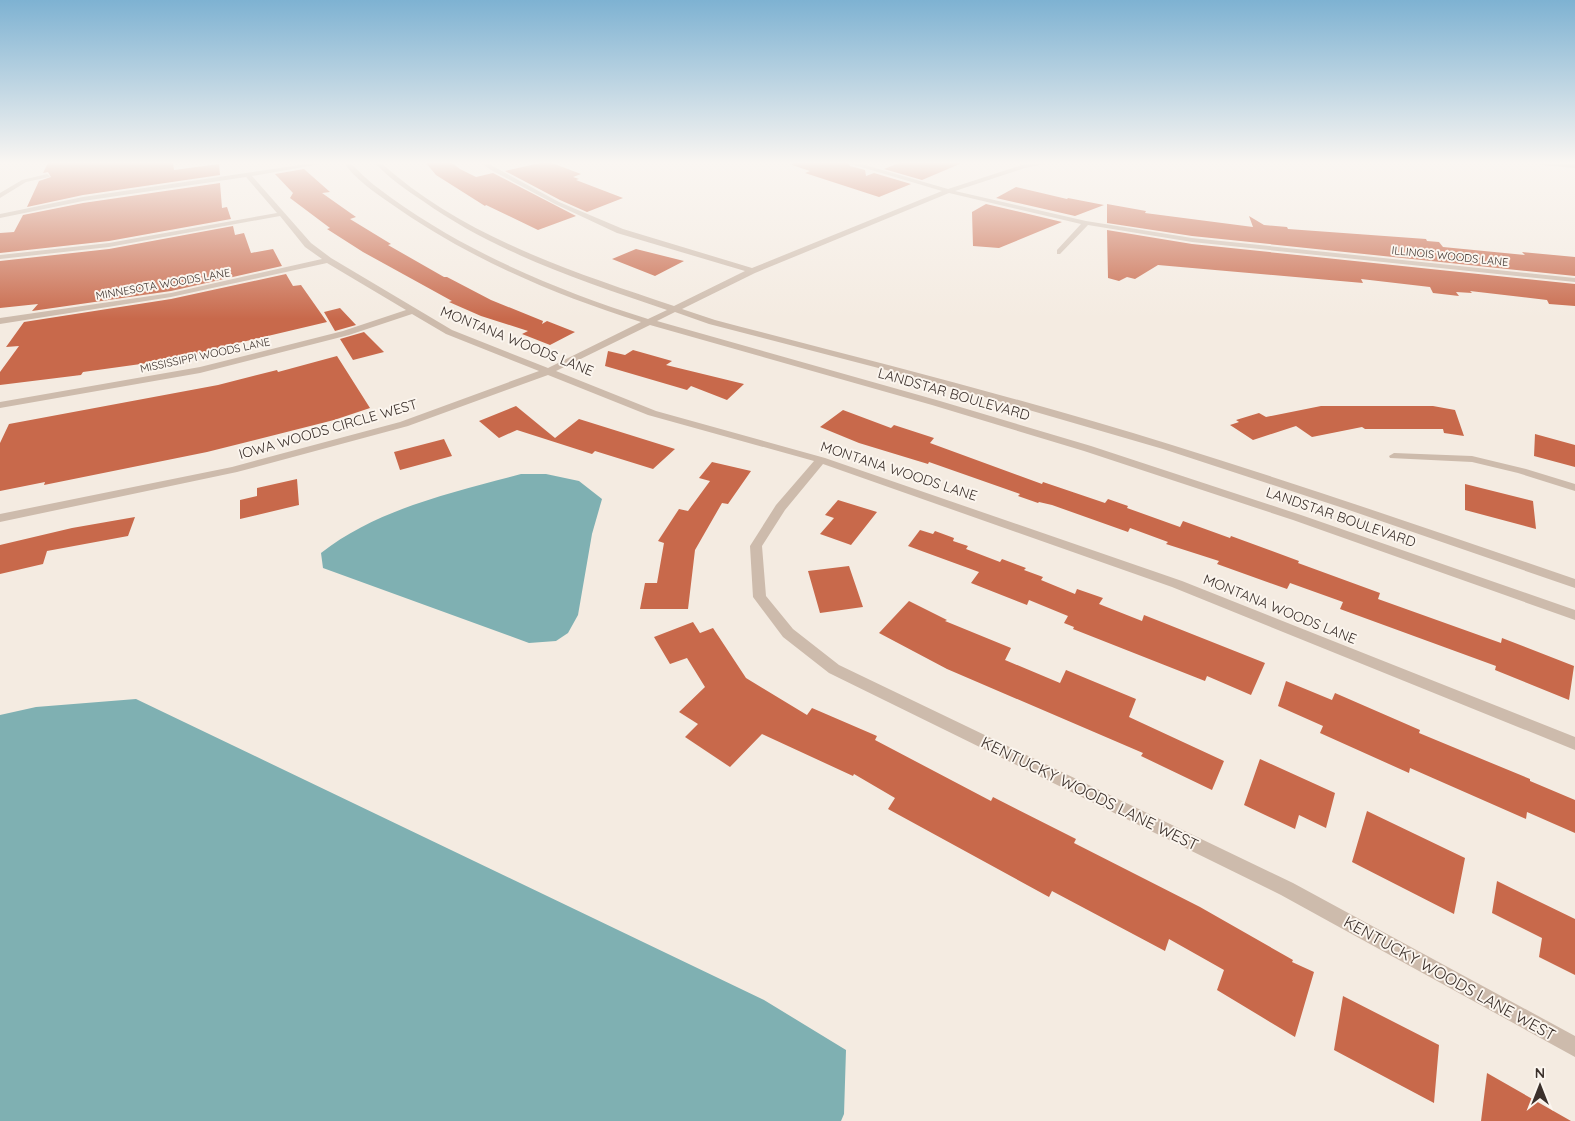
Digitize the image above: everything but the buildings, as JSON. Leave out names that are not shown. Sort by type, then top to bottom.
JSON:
[{"type":"street","points":[[0,257],[109,245],[275,215]]},
{"type":"street","name":"MONTANA WOODS LANE","points":[[283,215],[308,245],[328,260],[449,332],[652,413],[821,460],[994,518],[1177,584],[1575,744]]},
{"type":"street","name":"LANDSTAR BOULEVARD","points":[[411,215],[456,242],[512,270],[580,298],[713,342],[927,400],[1143,465],[1334,528],[1575,614]]},
{"type":"street","name":"LANDSTAR BOULEVARD","points":[[449,215],[528,257],[712,322],[944,382],[1167,447],[1360,510],[1575,584]]},
{"type":"street","points":[[585,215],[620,231],[752,271]]},
{"type":"street","name":"IOWA WOODS CIRCLE WEST","points":[[0,518],[233,470],[404,424],[549,371],[752,271],[888,215]]},
{"type":"street","name":"ILLINOIS WOODS LANE","points":[[1053,215],[1086,223],[1192,240],[1575,280]]},
{"type":"street","points":[[1060,252],[1086,223]]},
{"type":"street","name":"MINNESOTA WOODS LANE","points":[[0,321],[171,295],[328,260]]},
{"type":"street","name":"MISSISSIPPI WOODS LANE","points":[[0,405],[200,370],[346,333],[412,311]]},
{"type":"street","points":[[1394,456],[1472,459],[1522,470],[1575,488]]},
{"type":"street","name":"KENTUCKY WOODS LANE WEST","points":[[821,460],[780,508],[756,546],[760,597],[788,634],[834,669],[1288,889],[1575,1047]]},
{"type":"water","points":[[521,474],[546,474],[579,481],[602,499],[592,534],[578,615],[568,633],[556,641],[529,643],[323,568],[321,553],[343,538],[391,513],[443,495]]},
{"type":"water","points":[[136,699],[764,1000],[846,1050],[844,1114],[841,1121],[0,1121],[0,715],[36,707]]}]
